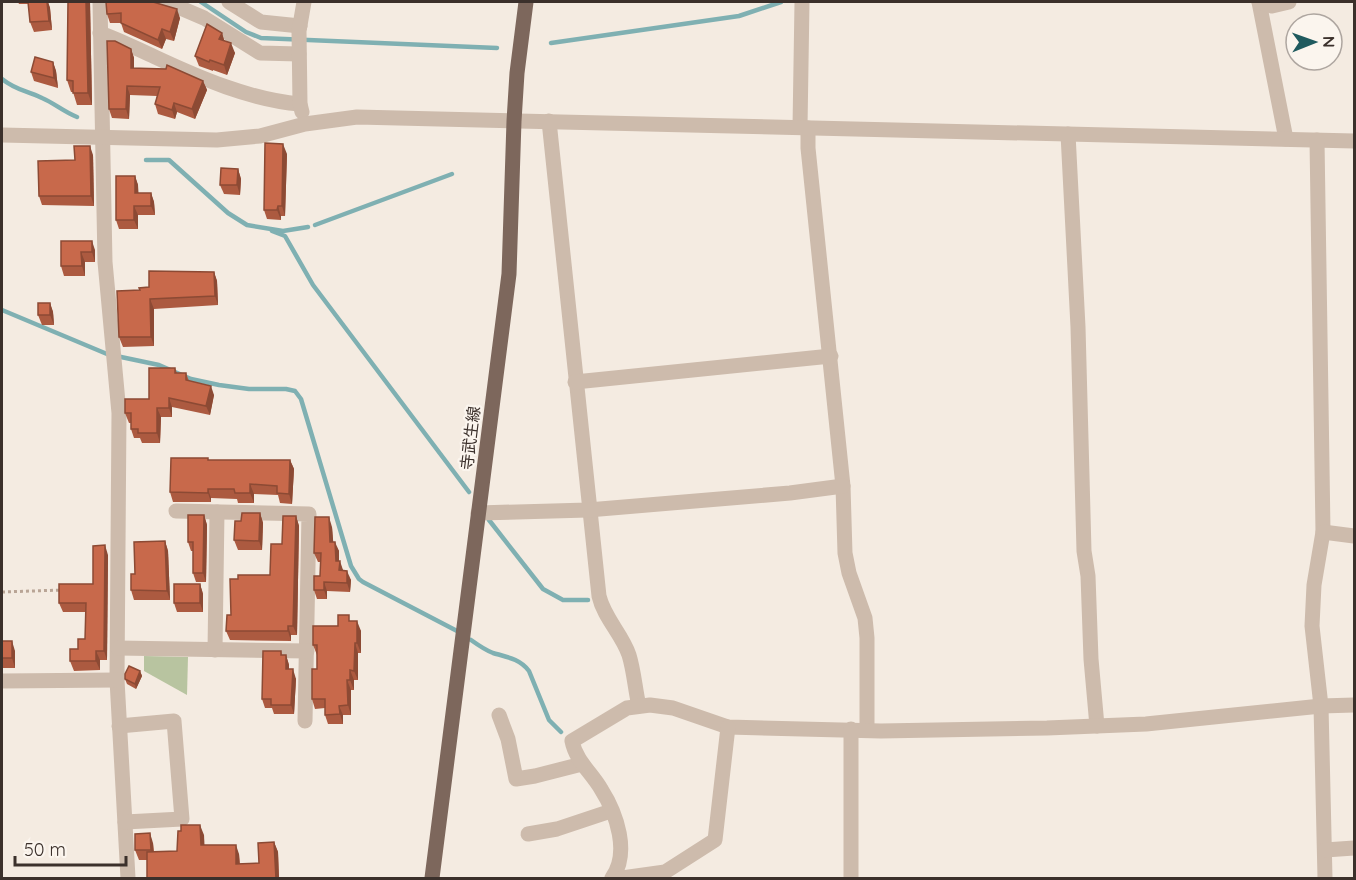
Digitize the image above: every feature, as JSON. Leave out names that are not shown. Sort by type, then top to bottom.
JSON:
[{"type":"main road","name":"寺武生線","points":[[432,879],[509,274],[517,73],[526,2]]},
{"type":"street","points":[[100,2],[105,262],[119,413],[117,680],[128,879]]},
{"type":"street","points":[[159,2],[176,6],[204,18],[260,53],[299,52]]},
{"type":"street","points":[[229,2],[261,22],[299,28]]},
{"type":"street","points":[[304,2],[299,28],[299,52],[300,104],[305,124]]},
{"type":"street","points":[[802,2],[804,127],[831,356],[843,486],[845,553],[849,573],[865,618],[867,638],[859,729],[851,879]]},
{"type":"street","points":[[1286,139],[1259,2],[1272,6],[1289,2]]},
{"type":"street","points":[[100,33],[233,88],[271,100],[300,104]]},
{"type":"street","points":[[2,135],[239,139],[305,124],[357,117],[1354,141]]},
{"type":"street","points":[[549,121],[588,510],[600,602],[629,654],[639,706]]},
{"type":"street","points":[[1068,134],[1078,327],[1084,550],[1088,576],[1091,659],[1097,726]]},
{"type":"street","points":[[1317,140],[1323,532],[1314,585],[1312,626],[1321,706],[1325,879]]},
{"type":"street","points":[[575,382],[831,356]]},
{"type":"street","points":[[478,513],[588,510],[790,493],[843,486]]},
{"type":"street","points":[[176,511],[309,514],[305,722]]},
{"type":"street","points":[[215,650],[217,512]]},
{"type":"street","points":[[1323,532],[1354,536]]},
{"type":"street","points":[[118,648],[307,651]]},
{"type":"street","points":[[2,681],[117,680]]},
{"type":"street","points":[[612,879],[619,868],[622,850],[611,811],[602,790],[575,754],[572,741],[627,708],[660,705],[728,727],[1026,729],[1146,724],[1321,706],[1354,705]]},
{"type":"street","points":[[499,715],[508,739],[516,779],[582,764]]},
{"type":"street","points":[[119,726],[174,721],[182,819],[125,822]]},
{"type":"street","points":[[622,879],[665,872],[715,840],[728,727]]},
{"type":"street","points":[[528,834],[557,829],[611,811]]},
{"type":"street","points":[[1325,850],[1354,849]]},
{"type":"path","points":[[2,592],[72,590]]},
{"type":"green space","points":[[144,656],[188,657],[187,695],[144,671]]},
{"type":"building","points":[[28,2],[47,2],[49,21],[30,22]]},
{"type":"building","points":[[68,2],[86,2],[88,93],[73,93],[73,81],[67,80]]},
{"type":"building","points":[[106,2],[153,2],[177,9],[170,32],[162,29],[158,40],[121,23],[121,13],[107,14]]},
{"type":"building","points":[[207,24],[222,33],[219,39],[231,43],[224,65],[195,56]]},
{"type":"building","points":[[107,41],[115,41],[131,49],[131,68],[166,69],[167,65],[203,81],[192,109],[174,103],[172,110],[155,104],[160,87],[127,86],[126,109],[109,109]]},
{"type":"building","points":[[35,57],[53,62],[54,78],[31,72]]},
{"type":"building","points":[[265,143],[283,144],[282,206],[278,206],[277,210],[264,210]]},
{"type":"building","points":[[74,146],[90,146],[91,196],[39,196],[38,161],[75,160]]},
{"type":"building","points":[[221,168],[238,169],[237,185],[220,185]]},
{"type":"building","points":[[116,176],[135,176],[135,193],[151,193],[151,206],[134,206],[134,220],[116,220]]},
{"type":"building","points":[[61,241],[92,241],[92,252],[81,252],[82,266],[61,266]]},
{"type":"building","points":[[149,271],[214,272],[215,296],[150,299],[151,337],[119,337],[117,291],[140,290],[139,288],[149,287]]},
{"type":"building","points":[[38,303],[50,303],[50,315],[38,315]]},
{"type":"building","points":[[149,368],[175,368],[175,373],[186,373],[186,380],[211,386],[206,406],[169,398],[169,408],[157,408],[157,433],[138,433],[138,429],[131,429],[131,413],[125,413],[125,399],[149,399]]},
{"type":"building","points":[[171,458],[290,460],[289,494],[277,493],[277,486],[250,484],[250,493],[235,493],[234,489],[208,489],[208,493],[170,492]]},
{"type":"building","points":[[242,513],[260,513],[259,541],[234,540],[235,521],[241,521]]},
{"type":"building","points":[[188,515],[204,515],[203,573],[193,573],[193,542],[188,542]]},
{"type":"building","points":[[283,516],[296,516],[293,626],[288,626],[288,631],[226,631],[227,615],[231,615],[230,579],[238,579],[238,575],[270,575],[271,544],[282,544]]},
{"type":"building","points":[[315,517],[329,517],[330,542],[335,542],[336,561],[340,561],[339,570],[347,571],[347,583],[324,582],[324,590],[314,590],[314,576],[320,576],[321,553],[314,553]]},
{"type":"building","points":[[165,541],[167,591],[131,590],[131,574],[135,574],[134,542]]},
{"type":"building","points":[[105,545],[104,651],[96,651],[96,661],[70,661],[70,649],[78,649],[78,639],[85,639],[86,603],[59,603],[59,584],[93,584],[93,546]]},
{"type":"building","points":[[174,584],[200,584],[200,603],[174,603]]},
{"type":"building","points":[[338,615],[349,615],[349,621],[357,621],[354,671],[350,670],[350,680],[347,680],[348,705],[339,706],[340,714],[325,715],[325,699],[312,699],[312,669],[317,669],[317,645],[313,645],[313,626],[338,626]]},
{"type":"building","points":[[2,641],[12,641],[12,658],[2,658]]},
{"type":"building","points":[[263,651],[281,651],[281,655],[286,655],[286,669],[293,669],[291,705],[271,705],[271,699],[262,699]]},
{"type":"building","points":[[129,666],[140,671],[135,684],[125,679]]},
{"type":"building","points":[[181,825],[200,825],[201,845],[236,845],[236,864],[259,863],[258,843],[274,842],[276,879],[147,879],[147,852],[177,851],[178,831],[181,831]]},
{"type":"building","points":[[150,833],[151,850],[135,850],[135,834]]},
{"type":"waterway","points":[[201,2],[246,32],[261,38],[497,48]]},
{"type":"waterway","points":[[551,43],[739,16],[781,2]]},
{"type":"waterway","points":[[2,79],[77,117]]},
{"type":"waterway","points":[[146,160],[169,160],[228,213],[247,225],[283,231],[308,227]]},
{"type":"waterway","points":[[315,225],[452,174]]},
{"type":"waterway","points":[[272,231],[285,236],[313,285],[469,492]]},
{"type":"waterway","points":[[2,310],[107,354]]},
{"type":"waterway","points":[[121,357],[159,365],[191,379],[219,385],[295,391],[301,399],[351,566],[359,579],[459,632]]},
{"type":"waterway","points":[[489,520],[543,589],[563,600],[588,600]]},
{"type":"waterway","points":[[471,640],[493,653],[513,659],[529,671],[549,720],[561,732]]}]
